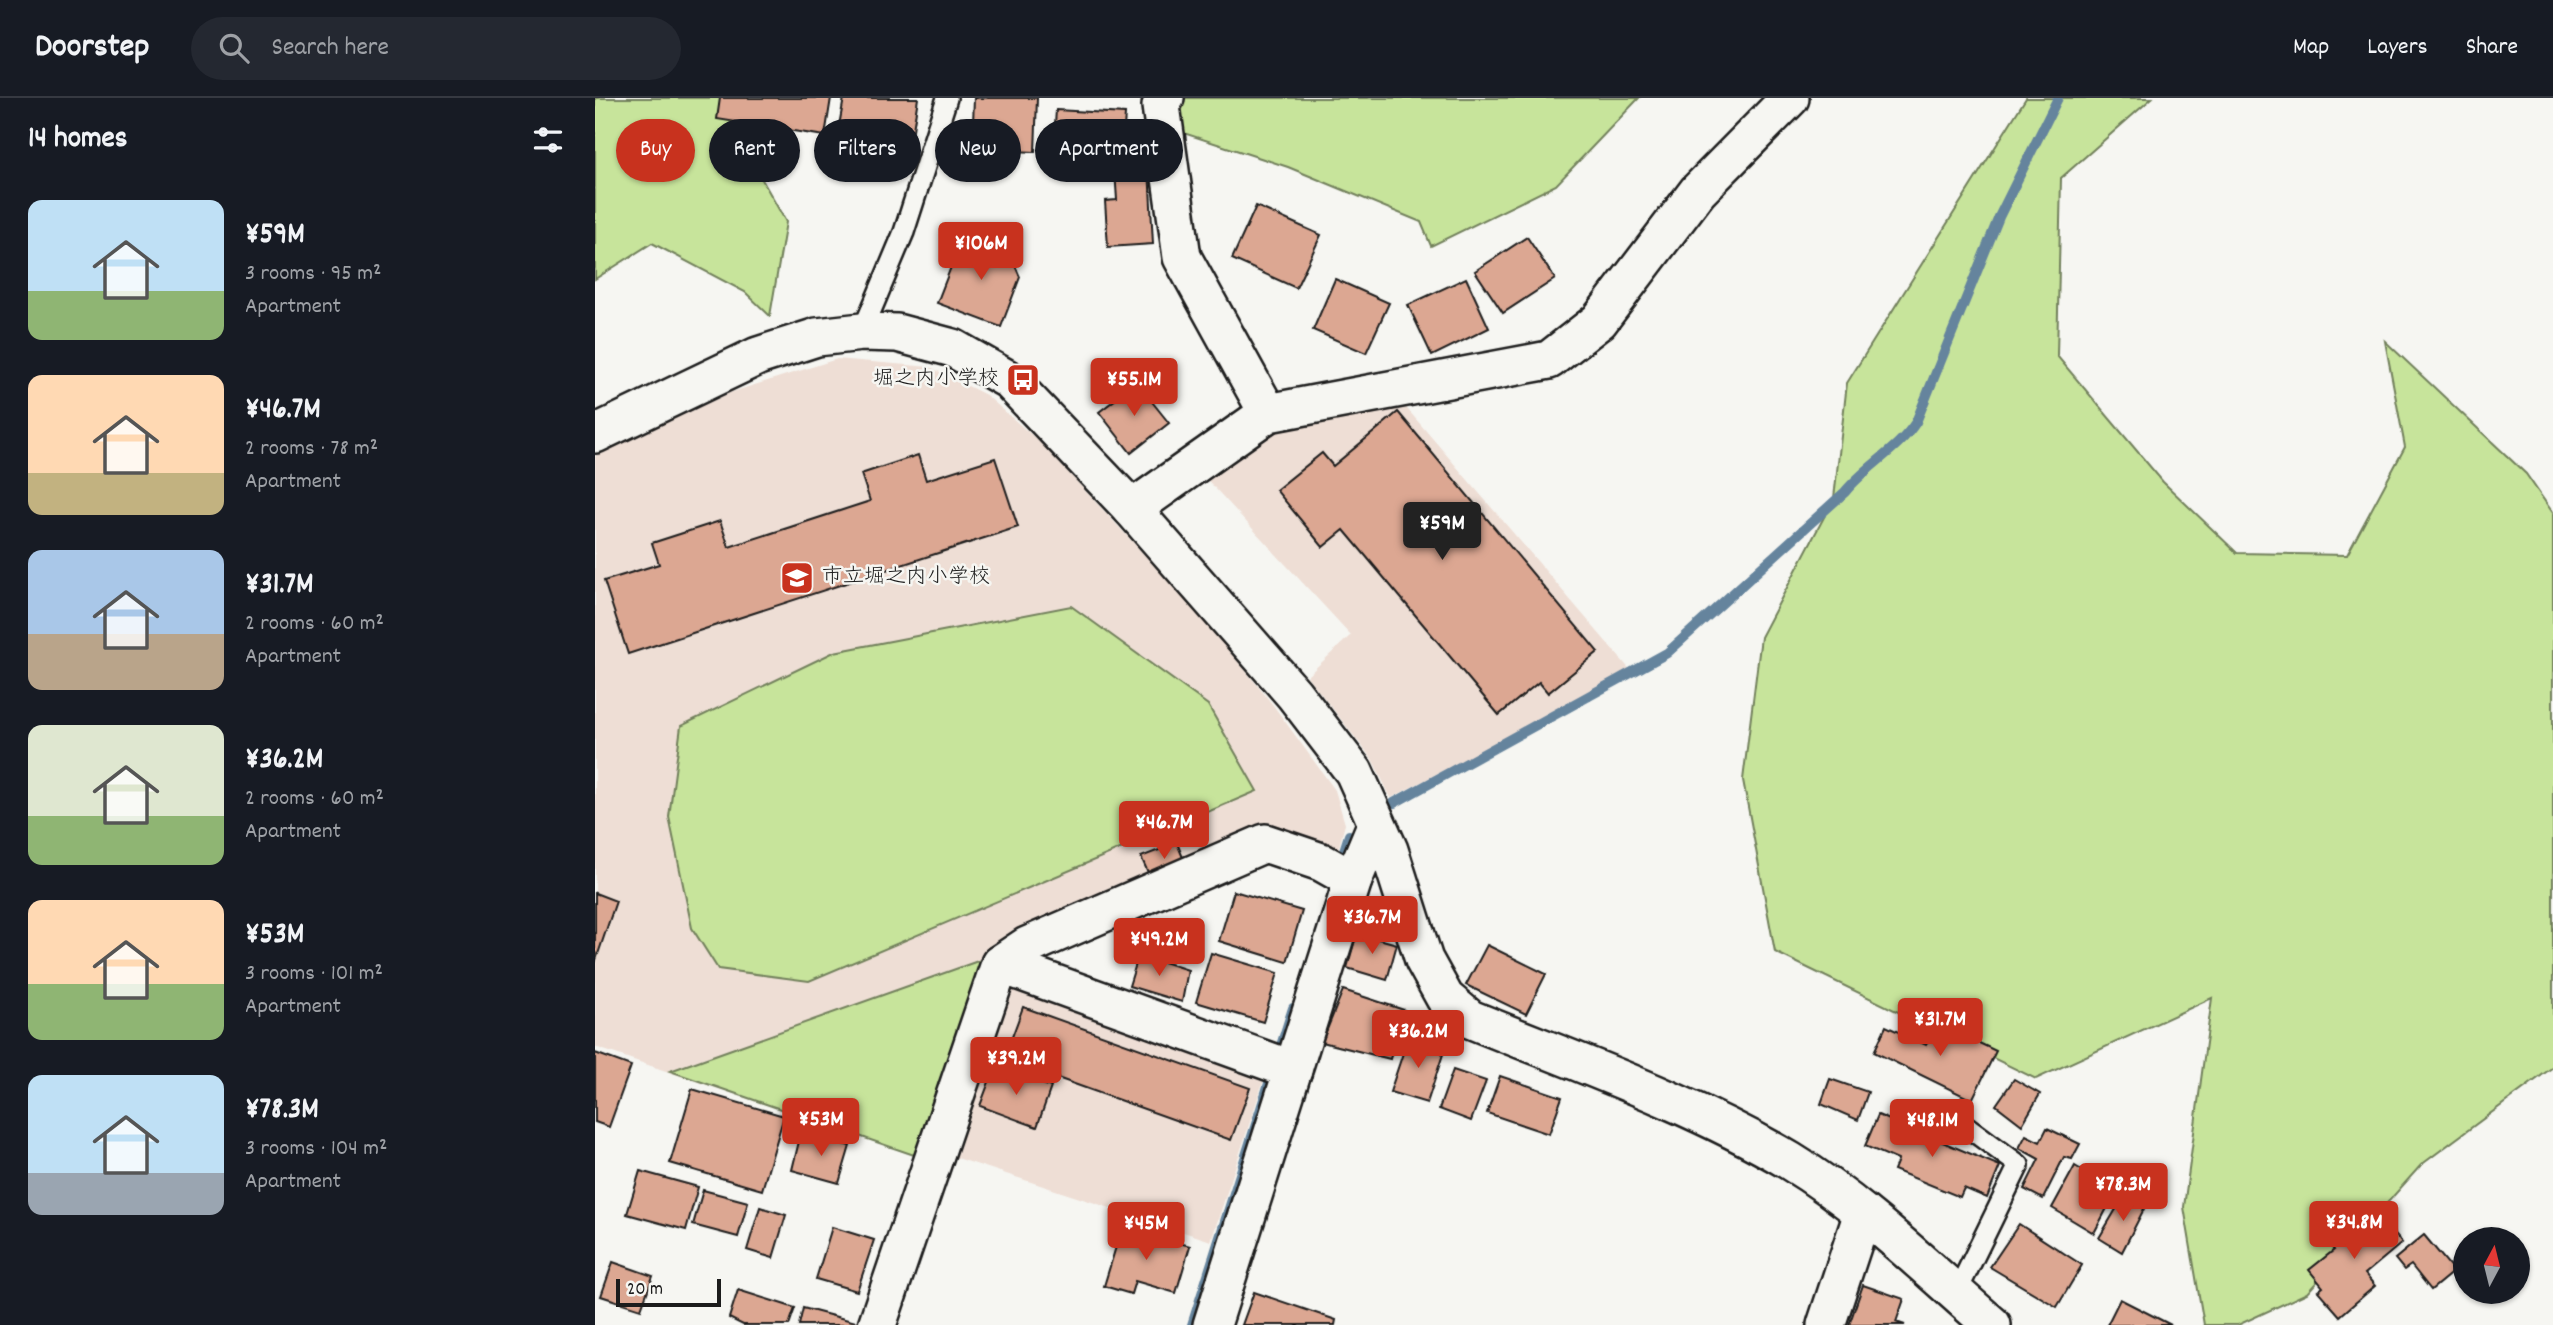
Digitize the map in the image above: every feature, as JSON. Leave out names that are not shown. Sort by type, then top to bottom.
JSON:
[{"type":"street","points":[[1165,98],[1161,106],[1182,257],[1268,413]]},
{"type":"street","points":[[1132,509],[1268,413],[1549,360],[1599,321],[1698,191],[1790,98]]},
{"type":"street","points":[[595,434],[758,356],[817,337],[862,332],[897,333],[953,348],[1009,380],[1132,509],[1294,694],[1355,772],[1389,850],[1425,960],[1445,998],[1470,1019],[1683,1105],[1791,1162],[1863,1213],[1992,1325]]},
{"type":"street","points":[[1212,1325],[1281,1066],[1343,875],[1376,825]]},
{"type":"street","points":[[877,1325],[1000,964],[1027,947],[1265,843],[1321,862],[1343,875]]},
{"type":"street","points":[[1000,964],[1281,1066]]},
{"type":"street","points":[[1826,1325],[1863,1213]]},
{"type":"lane","points":[[862,332],[904,232],[947,98]]},
{"type":"lane","points":[[1956,1294],[2019,1165],[1958,1120]]},
{"type":"shaded area","points":[[837,359],[930,367],[986,395],[1042,444],[1206,621],[1273,705],[1335,790],[1345,824],[1335,862],[1266,838],[992,956],[914,1155],[595,1047],[595,456],[729,393]]},
{"type":"shaded area","points":[[1403,404],[1632,672],[1391,798],[1372,759],[1307,676],[1351,635],[1200,472],[1261,435]]},
{"type":"shaded area","points":[[1007,979],[1267,1070],[1211,1241],[948,1155]]},
{"type":"green space","points":[[595,98],[739,98],[735,119],[709,119],[709,182],[763,182],[786,222],[770,316],[745,292],[652,243],[595,279]]},
{"type":"green space","points":[[1183,98],[1639,98],[1556,185],[1431,246],[1421,222],[1288,167],[1183,133],[1183,119],[1175,119]]},
{"type":"green space","points":[[2026,98],[2152,98],[2061,178],[2057,356],[2163,482],[2237,553],[2347,555],[2405,447],[2385,341],[2526,474],[2553,513],[2553,1067],[2421,1165],[2307,1293],[2238,1325],[2204,1325],[2184,1207],[2212,998],[2036,1079],[1775,952],[1743,780],[1761,637],[1834,498],[1847,383]]},
{"type":"green space","points":[[1071,606],[1208,705],[1257,791],[809,981],[718,969],[692,928],[669,817],[681,726],[834,652]]},
{"type":"green space","points":[[992,956],[914,1155],[670,1071]]},
{"type":"building","points":[[720,98],[831,98],[828,119],[814,119],[814,134],[800,132],[800,119],[717,119]]},
{"type":"building","points":[[844,98],[918,98],[915,119],[840,119]]},
{"type":"building","points":[[974,98],[1037,98],[1035,152],[1021,151],[1021,119],[973,119]]},
{"type":"building","points":[[1056,110],[1125,114],[1125,119],[1055,119]]},
{"type":"building","points":[[1116,182],[1150,182],[1153,244],[1108,247],[1105,201],[1117,200]]},
{"type":"building","points":[[1256,206],[1321,235],[1296,288],[1232,259]]},
{"type":"building","points":[[963,236],[1010,254],[1020,277],[1001,327],[937,303]]},
{"type":"building","points":[[1527,237],[1555,279],[1503,313],[1475,271]]},
{"type":"building","points":[[1466,278],[1489,328],[1432,356],[1408,305]]},
{"type":"building","points":[[1335,279],[1389,303],[1366,353],[1313,330]]},
{"type":"building","points":[[1137,383],[1169,423],[1131,453],[1099,412]]},
{"type":"building","points":[[1398,412],[1598,652],[1548,693],[1539,682],[1499,715],[1344,530],[1323,547],[1276,490],[1322,453],[1333,466]]},
{"type":"building","points":[[918,455],[926,480],[995,458],[1018,527],[628,654],[604,581],[659,564],[652,543],[720,521],[729,547],[870,501],[861,474]]},
{"type":"building","points":[[1177,843],[1186,865],[1151,879],[1141,857]]},
{"type":"building","points":[[1234,891],[1302,911],[1287,962],[1219,941]]},
{"type":"building","points":[[595,893],[616,901],[595,963]]},
{"type":"building","points":[[1357,933],[1397,944],[1387,980],[1347,968]]},
{"type":"building","points":[[1487,945],[1546,974],[1526,1014],[1466,985]]},
{"type":"building","points":[[1211,953],[1278,973],[1263,1022],[1196,1002]]},
{"type":"building","points":[[1139,954],[1188,970],[1182,1002],[1129,986]]},
{"type":"building","points":[[1343,990],[1404,1010],[1390,1059],[1322,1042]]},
{"type":"building","points":[[1023,1007],[1250,1088],[1231,1140],[1004,1059]]},
{"type":"building","points":[[1937,1023],[1996,1051],[1972,1100],[1874,1052],[1886,1026],[1926,1045]]},
{"type":"building","points":[[1409,1035],[1445,1048],[1427,1103],[1390,1092]]},
{"type":"building","points":[[595,1053],[631,1066],[609,1127],[595,1122]]},
{"type":"building","points":[[995,1066],[1051,1087],[1037,1127],[980,1106]]},
{"type":"building","points":[[1453,1070],[1486,1081],[1471,1121],[1439,1109]]},
{"type":"building","points":[[1500,1076],[1562,1097],[1549,1134],[1487,1113]]},
{"type":"building","points":[[1830,1079],[1868,1092],[1858,1120],[1821,1104]]},
{"type":"building","points":[[2014,1079],[2040,1094],[2022,1125],[1996,1105]]},
{"type":"building","points":[[692,1089],[784,1116],[762,1190],[670,1163]]},
{"type":"building","points":[[1878,1115],[2000,1166],[1987,1198],[1964,1188],[1960,1197],[1894,1170],[1898,1160],[1865,1146]]},
{"type":"building","points":[[2047,1128],[2080,1144],[2072,1159],[2064,1157],[2043,1199],[2024,1189],[2039,1159],[2019,1148],[2026,1135],[2040,1142]]},
{"type":"building","points":[[801,1133],[850,1146],[839,1183],[792,1170]]},
{"type":"building","points":[[2075,1166],[2116,1191],[2094,1233],[2052,1208]]},
{"type":"building","points":[[640,1171],[698,1187],[686,1230],[627,1214]]},
{"type":"building","points":[[703,1190],[748,1202],[738,1237],[693,1225]]},
{"type":"building","points":[[2125,1194],[2146,1205],[2122,1252],[2099,1238]]},
{"type":"building","points":[[760,1207],[786,1215],[773,1258],[747,1250]]},
{"type":"building","points":[[2372,1208],[2402,1243],[2365,1274],[2375,1286],[2340,1316],[2318,1291],[2323,1287],[2309,1270],[2334,1250],[2329,1244]]},
{"type":"building","points":[[2019,1224],[2082,1265],[2057,1307],[1990,1267]]},
{"type":"building","points":[[832,1227],[874,1240],[857,1291],[816,1279]]},
{"type":"building","points":[[1122,1227],[1190,1246],[1176,1293],[1135,1281],[1131,1294],[1104,1286]]},
{"type":"building","points":[[2424,1235],[2453,1272],[2431,1290],[2411,1265],[2404,1270],[2395,1259]]},
{"type":"building","points":[[613,1262],[653,1276],[641,1309],[601,1296]]},
{"type":"building","points":[[1863,1285],[1904,1299],[1896,1322],[1905,1325],[1849,1325]]},
{"type":"building","points":[[738,1290],[795,1308],[789,1325],[743,1325],[729,1318]]},
{"type":"building","points":[[1254,1292],[1336,1320],[1335,1325],[1242,1325]]},
{"type":"building","points":[[2120,1299],[2171,1325],[2107,1325]]},
{"type":"building","points":[[803,1308],[856,1322],[856,1325],[799,1325]]},
{"type":"waterway","points":[[1394,803],[1667,653],[1909,432],[1916,422],[1999,217],[2058,98]]},
{"type":"waterway","points":[[1339,866],[1349,835]]},
{"type":"waterway","points":[[1192,1325],[1293,1008]]},
{"type":"place","name":"堀之内小学校","points":[[1023,380]]},
{"type":"place","name":"市立堀之内小学校","points":[[797,578]]}]
